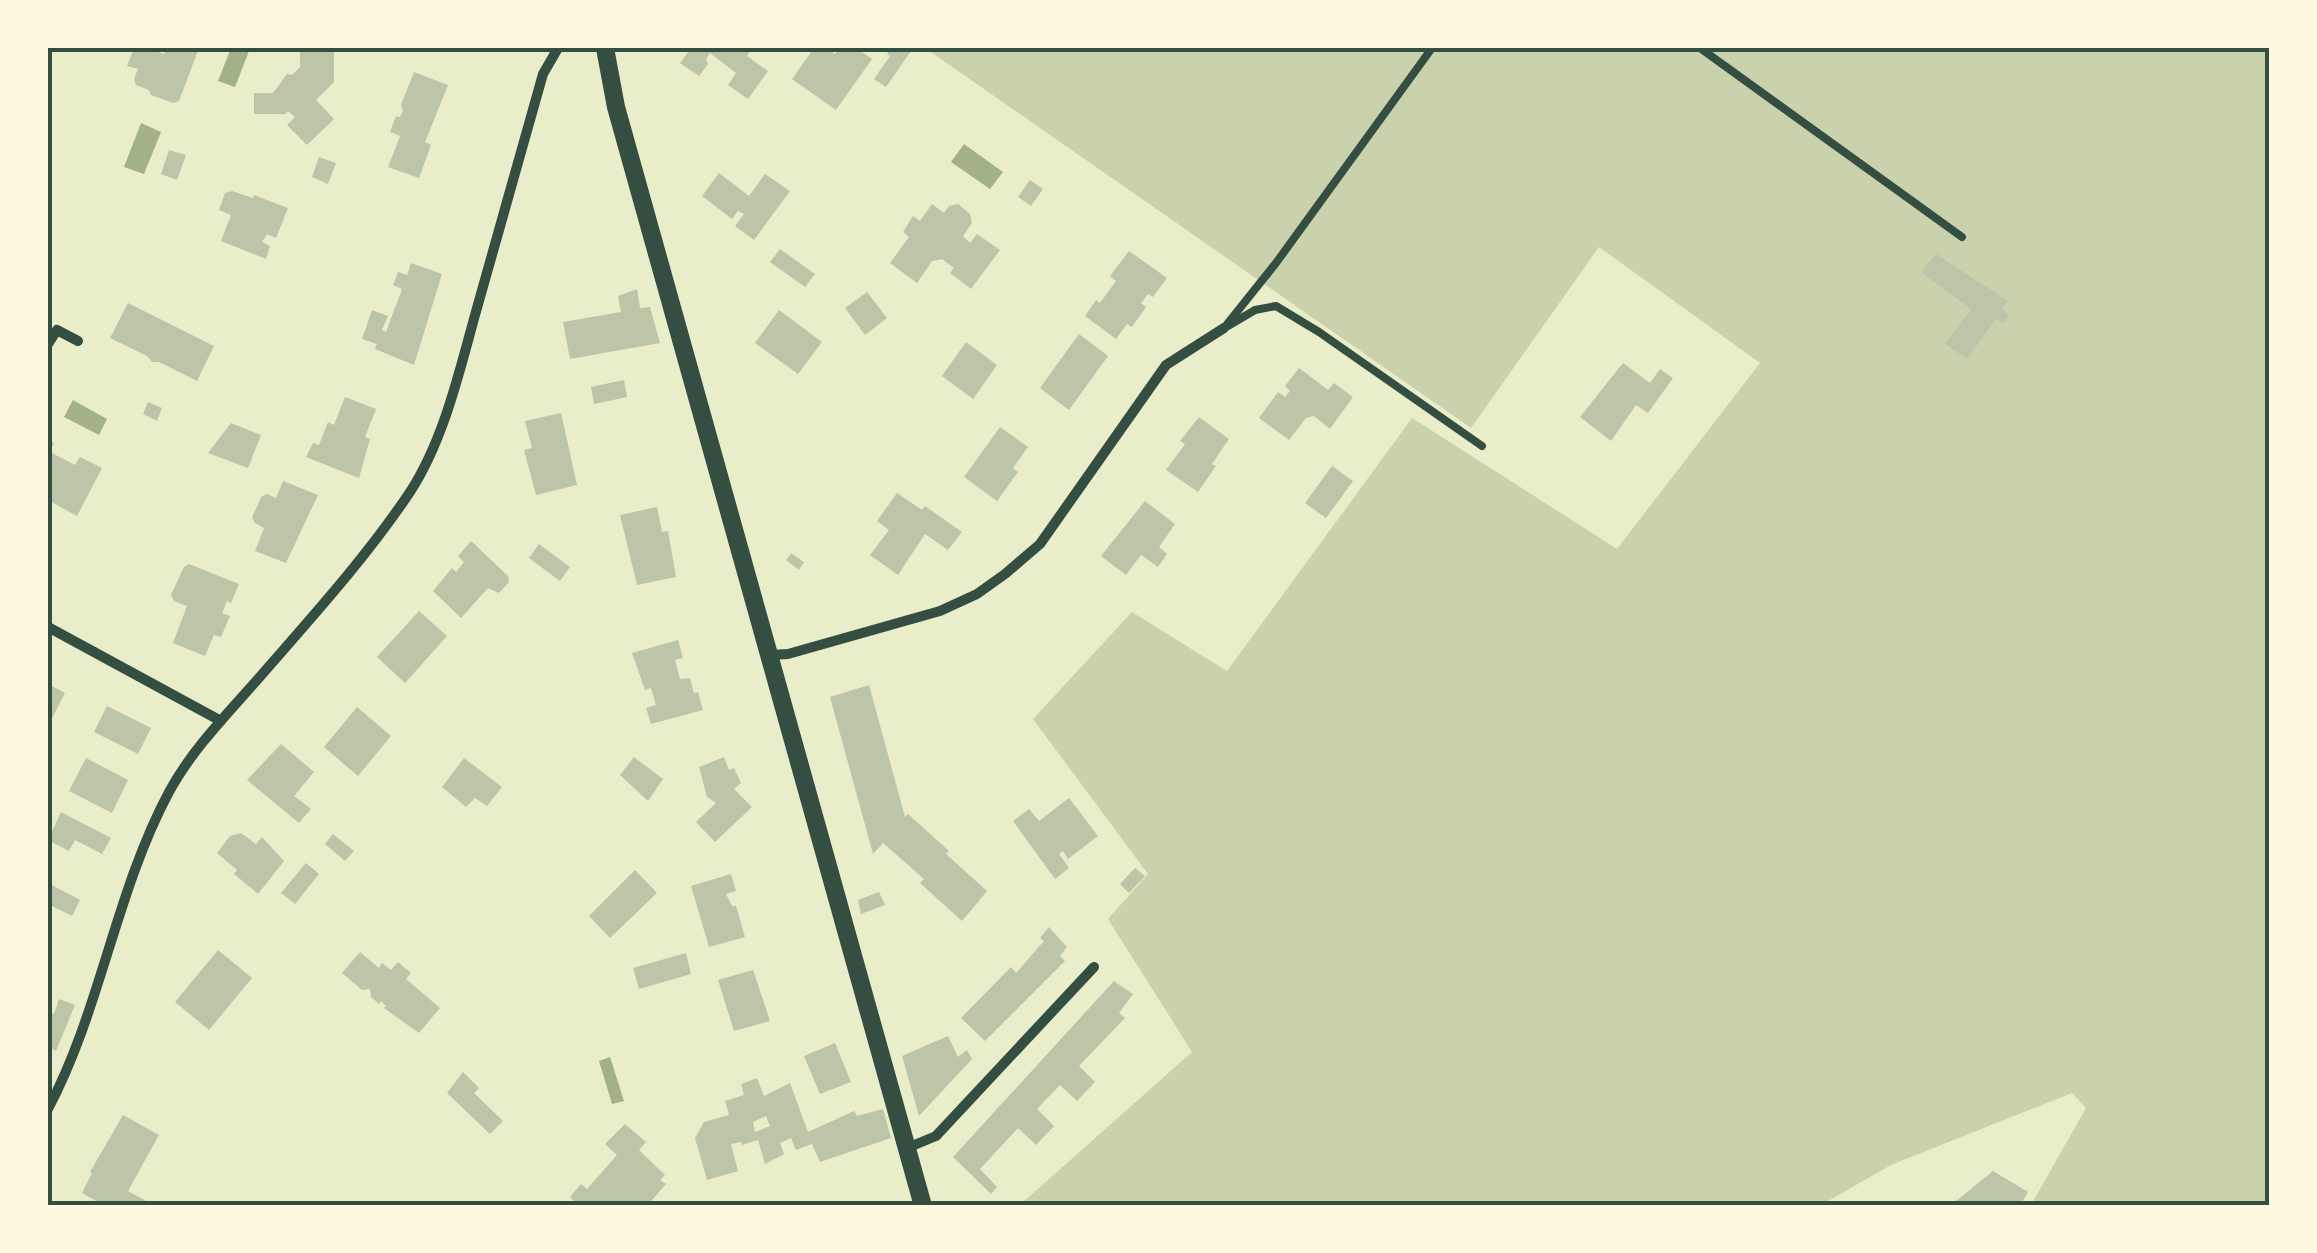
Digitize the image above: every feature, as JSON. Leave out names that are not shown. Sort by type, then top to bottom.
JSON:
[{"type":"street","points":[[48,1109],[89,1016],[142,851],[171,789],[221,721],[362,560],[413,487],[438,434],[455,383],[542,74],[558,48]]},
{"type":"street","points":[[604,48],[616,107],[923,1206]]},
{"type":"street","points":[[771,655],[788,654],[940,611],[977,594],[1006,574],[1040,544],[1166,364],[1224,328]]},
{"type":"street","points":[[48,344],[57,330],[78,342]]},
{"type":"street","points":[[48,627],[221,721]]},
{"type":"street","points":[[907,1148],[936,1136],[1094,967]]},
{"type":"lane","points":[[1224,328],[1432,48]]},
{"type":"lane","points":[[1700,48],[1962,237]]},
{"type":"lane","points":[[1224,328],[1255,310],[1276,306],[1320,332],[1482,446]]},
{"type":"shaded area","points":[[231,48],[249,51],[235,87],[218,81]]},
{"type":"shaded area","points":[[925,48],[2269,48],[2269,1205],[2031,1205],[2086,1108],[2072,1093],[1891,1165],[1821,1205],[1024,1205],[1192,1052],[1108,919],[1148,874],[1033,719],[1132,612],[1227,671],[1412,418],[1617,549],[1760,363],[1599,247],[1471,428]]},
{"type":"shaded area","points":[[141,123],[161,132],[144,174],[124,167]]},
{"type":"shaded area","points":[[964,144],[1003,172],[990,189],[951,162]]},
{"type":"shaded area","points":[[73,400],[107,419],[99,435],[64,417]]},
{"type":"shaded area","points":[[610,1057],[624,1101],[612,1104],[599,1061]]},
{"type":"building","points":[[134,48],[156,48],[164,54],[167,48],[199,48],[179,101],[173,103],[151,95],[149,90],[136,85],[138,69],[127,66]]},
{"type":"building","points":[[691,48],[752,48],[747,56],[768,71],[748,99],[728,85],[736,73],[710,53],[699,76],[680,63]]},
{"type":"building","points":[[814,48],[825,48],[835,54],[840,48],[856,48],[872,59],[836,110],[792,79]]},
{"type":"building","points":[[891,48],[911,51],[886,87],[874,79]]},
{"type":"building","points":[[300,50],[334,51],[334,82],[316,100],[334,119],[307,145],[287,125],[295,117],[288,111],[254,114],[254,93],[273,93],[287,74],[292,75],[300,67]]},
{"type":"building","points":[[414,72],[448,85],[425,142],[431,145],[419,178],[388,167],[400,136],[390,132],[396,116],[400,117],[403,111],[401,105]]},
{"type":"building","points":[[169,150],[186,155],[177,180],[161,174]]},
{"type":"building","points":[[319,157],[336,163],[328,184],[312,177]]},
{"type":"building","points":[[719,173],[749,196],[765,174],[790,191],[754,240],[735,226],[744,214],[738,211],[732,219],[702,196]]},
{"type":"building","points":[[1030,180],[1043,189],[1031,206],[1018,197]]},
{"type":"building","points":[[232,191],[288,208],[276,238],[267,234],[262,242],[270,246],[266,259],[221,241],[231,215],[219,210],[225,193]]},
{"type":"building","points":[[932,204],[944,213],[949,206],[958,204],[970,214],[972,223],[963,236],[970,243],[977,234],[1000,250],[971,289],[950,273],[954,268],[942,259],[932,261],[917,283],[890,263],[909,237],[903,232],[913,216],[920,221]]},
{"type":"building","points":[[780,249],[815,274],[805,287],[770,262]]},
{"type":"building","points":[[1129,251],[1167,278],[1153,297],[1148,294],[1141,303],[1146,307],[1132,327],[1127,324],[1116,339],[1085,316],[1116,281],[1110,276]]},
{"type":"building","points":[[1936,254],[2008,301],[2002,309],[2009,315],[2003,324],[1996,319],[1967,359],[1945,344],[1971,309],[1923,274]]},
{"type":"building","points":[[411,263],[442,274],[414,365],[375,349],[377,344],[362,339],[372,310],[388,316],[382,330],[386,332],[402,289],[393,285],[398,272],[407,275]]},
{"type":"building","points":[[637,289],[640,308],[650,307],[660,343],[570,359],[563,322],[621,312],[618,296]]},
{"type":"building","points":[[867,292],[887,318],[865,335],[845,308]]},
{"type":"building","points":[[128,303],[214,346],[197,381],[110,338]]},
{"type":"building","points":[[779,310],[822,342],[798,374],[755,343]]},
{"type":"building","points":[[1079,334],[1108,356],[1069,410],[1040,388]]},
{"type":"building","points":[[966,342],[997,365],[973,399],[942,376]]},
{"type":"building","points":[[1623,363],[1650,383],[1660,369],[1673,378],[1648,413],[1636,405],[1611,441],[1580,417]]},
{"type":"building","points":[[1299,368],[1328,390],[1334,383],[1353,397],[1330,429],[1314,416],[1306,418],[1289,440],[1259,418],[1278,392],[1285,397],[1290,391],[1285,386]]},
{"type":"building","points":[[624,380],[627,397],[594,404],[591,387]]},
{"type":"building","points":[[345,397],[376,409],[365,437],[370,439],[359,478],[306,457],[313,443],[319,445],[328,422],[334,425]]},
{"type":"building","points":[[148,402],[162,408],[157,421],[143,414]]},
{"type":"building","points":[[561,413],[577,485],[536,495],[524,450],[532,448],[525,421]]},
{"type":"building","points":[[1199,417],[1229,439],[1198,492],[1166,470],[1185,444],[1180,441]]},
{"type":"building","points":[[231,423],[261,435],[248,468],[208,453]]},
{"type":"building","points":[[1000,427],[1028,447],[1013,468],[1018,472],[997,501],[964,477]]},
{"type":"building","points":[[48,440],[54,443],[50,452],[75,465],[80,457],[102,468],[77,516],[48,500]]},
{"type":"building","points":[[1332,466],[1353,481],[1326,518],[1305,503]]},
{"type":"building","points":[[283,481],[318,495],[286,563],[255,551],[264,528],[252,518],[261,497],[267,494],[276,498]]},
{"type":"building","points":[[897,493],[922,510],[925,506],[962,532],[948,550],[925,534],[898,575],[870,555],[889,530],[877,521]]},
{"type":"building","points":[[1145,501],[1175,524],[1159,547],[1167,554],[1158,567],[1141,555],[1126,575],[1101,556]]},
{"type":"building","points":[[657,507],[662,532],[668,531],[676,577],[637,585],[620,515]]},
{"type":"building","points":[[471,541],[508,576],[509,582],[499,593],[488,588],[461,618],[433,591],[452,568],[456,572],[464,562],[458,556]]},
{"type":"building","points":[[539,544],[570,567],[560,581],[529,558]]},
{"type":"building","points":[[791,553],[804,562],[799,570],[786,560]]},
{"type":"building","points":[[189,564],[239,584],[222,613],[230,616],[221,637],[214,635],[205,656],[173,643],[187,606],[174,601],[171,595]]},
{"type":"building","points":[[419,611],[447,636],[405,683],[377,657]]},
{"type":"building","points":[[678,640],[683,658],[675,660],[680,679],[690,678],[703,710],[651,724],[646,708],[656,705],[651,688],[645,690],[632,653]]},
{"type":"building","points":[[48,684],[65,693],[48,726]]},
{"type":"building","points":[[869,685],[905,817],[908,814],[949,851],[946,854],[987,891],[962,921],[920,883],[924,879],[883,843],[873,854],[830,697]]},
{"type":"building","points":[[107,706],[151,728],[138,754],[94,732]]},
{"type":"building","points":[[357,707],[391,736],[358,776],[324,747]]},
{"type":"building","points":[[281,744],[314,772],[294,796],[311,809],[299,823],[247,780]]},
{"type":"building","points":[[634,757],[663,779],[648,801],[620,775]]},
{"type":"building","points":[[724,757],[741,783],[734,789],[752,807],[715,842],[696,822],[716,803],[707,797],[699,767]]},
{"type":"building","points":[[86,758],[128,780],[112,813],[69,791]]},
{"type":"building","points":[[464,758],[502,787],[487,806],[475,798],[466,807],[442,787]]},
{"type":"building","points":[[1069,798],[1098,836],[1068,859],[1063,851],[1059,854],[1069,868],[1055,879],[1013,821],[1029,809],[1039,821]]},
{"type":"building","points":[[61,812],[111,838],[102,854],[75,840],[69,851],[48,840]]},
{"type":"building","points":[[241,833],[256,844],[262,837],[284,861],[258,894],[217,853],[230,836]]},
{"type":"building","points":[[333,834],[354,851],[345,861],[325,844]]},
{"type":"building","points":[[306,863],[319,874],[295,904],[281,893]]},
{"type":"building","points":[[1135,868],[1145,876],[1129,893],[1120,884]]},
{"type":"building","points":[[635,870],[657,893],[610,938],[589,916]]},
{"type":"building","points":[[731,874],[736,891],[726,894],[732,906],[736,906],[745,937],[709,947],[691,886]]},
{"type":"building","points":[[48,883],[80,900],[72,916],[48,904]]},
{"type":"building","points":[[879,892],[885,905],[861,914],[858,900]]},
{"type":"building","points":[[1049,927],[1067,947],[1060,956],[1065,961],[985,1041],[961,1018],[1011,967],[1016,973],[1044,941],[1040,938]]},
{"type":"building","points":[[218,950],[252,978],[209,1030],[175,1002]]},
{"type":"building","points":[[360,952],[379,968],[382,963],[391,970],[398,962],[411,973],[406,979],[440,1008],[419,1033],[371,997],[370,989],[362,990],[342,973]]},
{"type":"building","points":[[686,953],[691,974],[639,989],[633,968]]},
{"type":"building","points":[[753,970],[770,1021],[734,1031],[718,980]]},
{"type":"building","points":[[1114,981],[1133,994],[1119,1013],[1125,1018],[1079,1066],[1095,1082],[1077,1101],[1060,1085],[1037,1109],[1054,1126],[1036,1145],[1018,1128],[980,1169],[997,1187],[991,1194],[953,1157]]},
{"type":"building","points":[[59,999],[75,1005],[56,1051],[48,1046],[48,1020]]},
{"type":"building","points":[[948,1036],[958,1057],[967,1050],[972,1059],[919,1116],[902,1056]]},
{"type":"building","points":[[835,1043],[851,1082],[820,1094],[804,1056]]},
{"type":"building","points":[[463,1072],[479,1088],[474,1093],[503,1121],[490,1134],[447,1093]]},
{"type":"building","points":[[757,1078],[764,1096],[790,1083],[808,1132],[854,1111],[857,1116],[883,1109],[891,1138],[820,1162],[812,1144],[796,1150],[791,1138],[780,1143],[784,1154],[765,1164],[758,1140],[731,1144],[738,1171],[707,1180],[695,1138],[704,1122],[729,1115],[725,1101],[744,1095],[741,1084]],"holes":[[[766,1116],[770,1126],[755,1132],[753,1122]]]},
{"type":"building","points":[[123,1115],[159,1135],[128,1191],[155,1206],[105,1206],[82,1193]]},
{"type":"building","points":[[625,1124],[646,1142],[639,1150],[665,1175],[660,1180],[666,1184],[647,1206],[579,1206],[570,1197],[581,1184],[587,1189],[617,1155],[605,1144]]},
{"type":"building","points":[[1993,1171],[2028,1192],[2020,1206],[1950,1206]]}]
